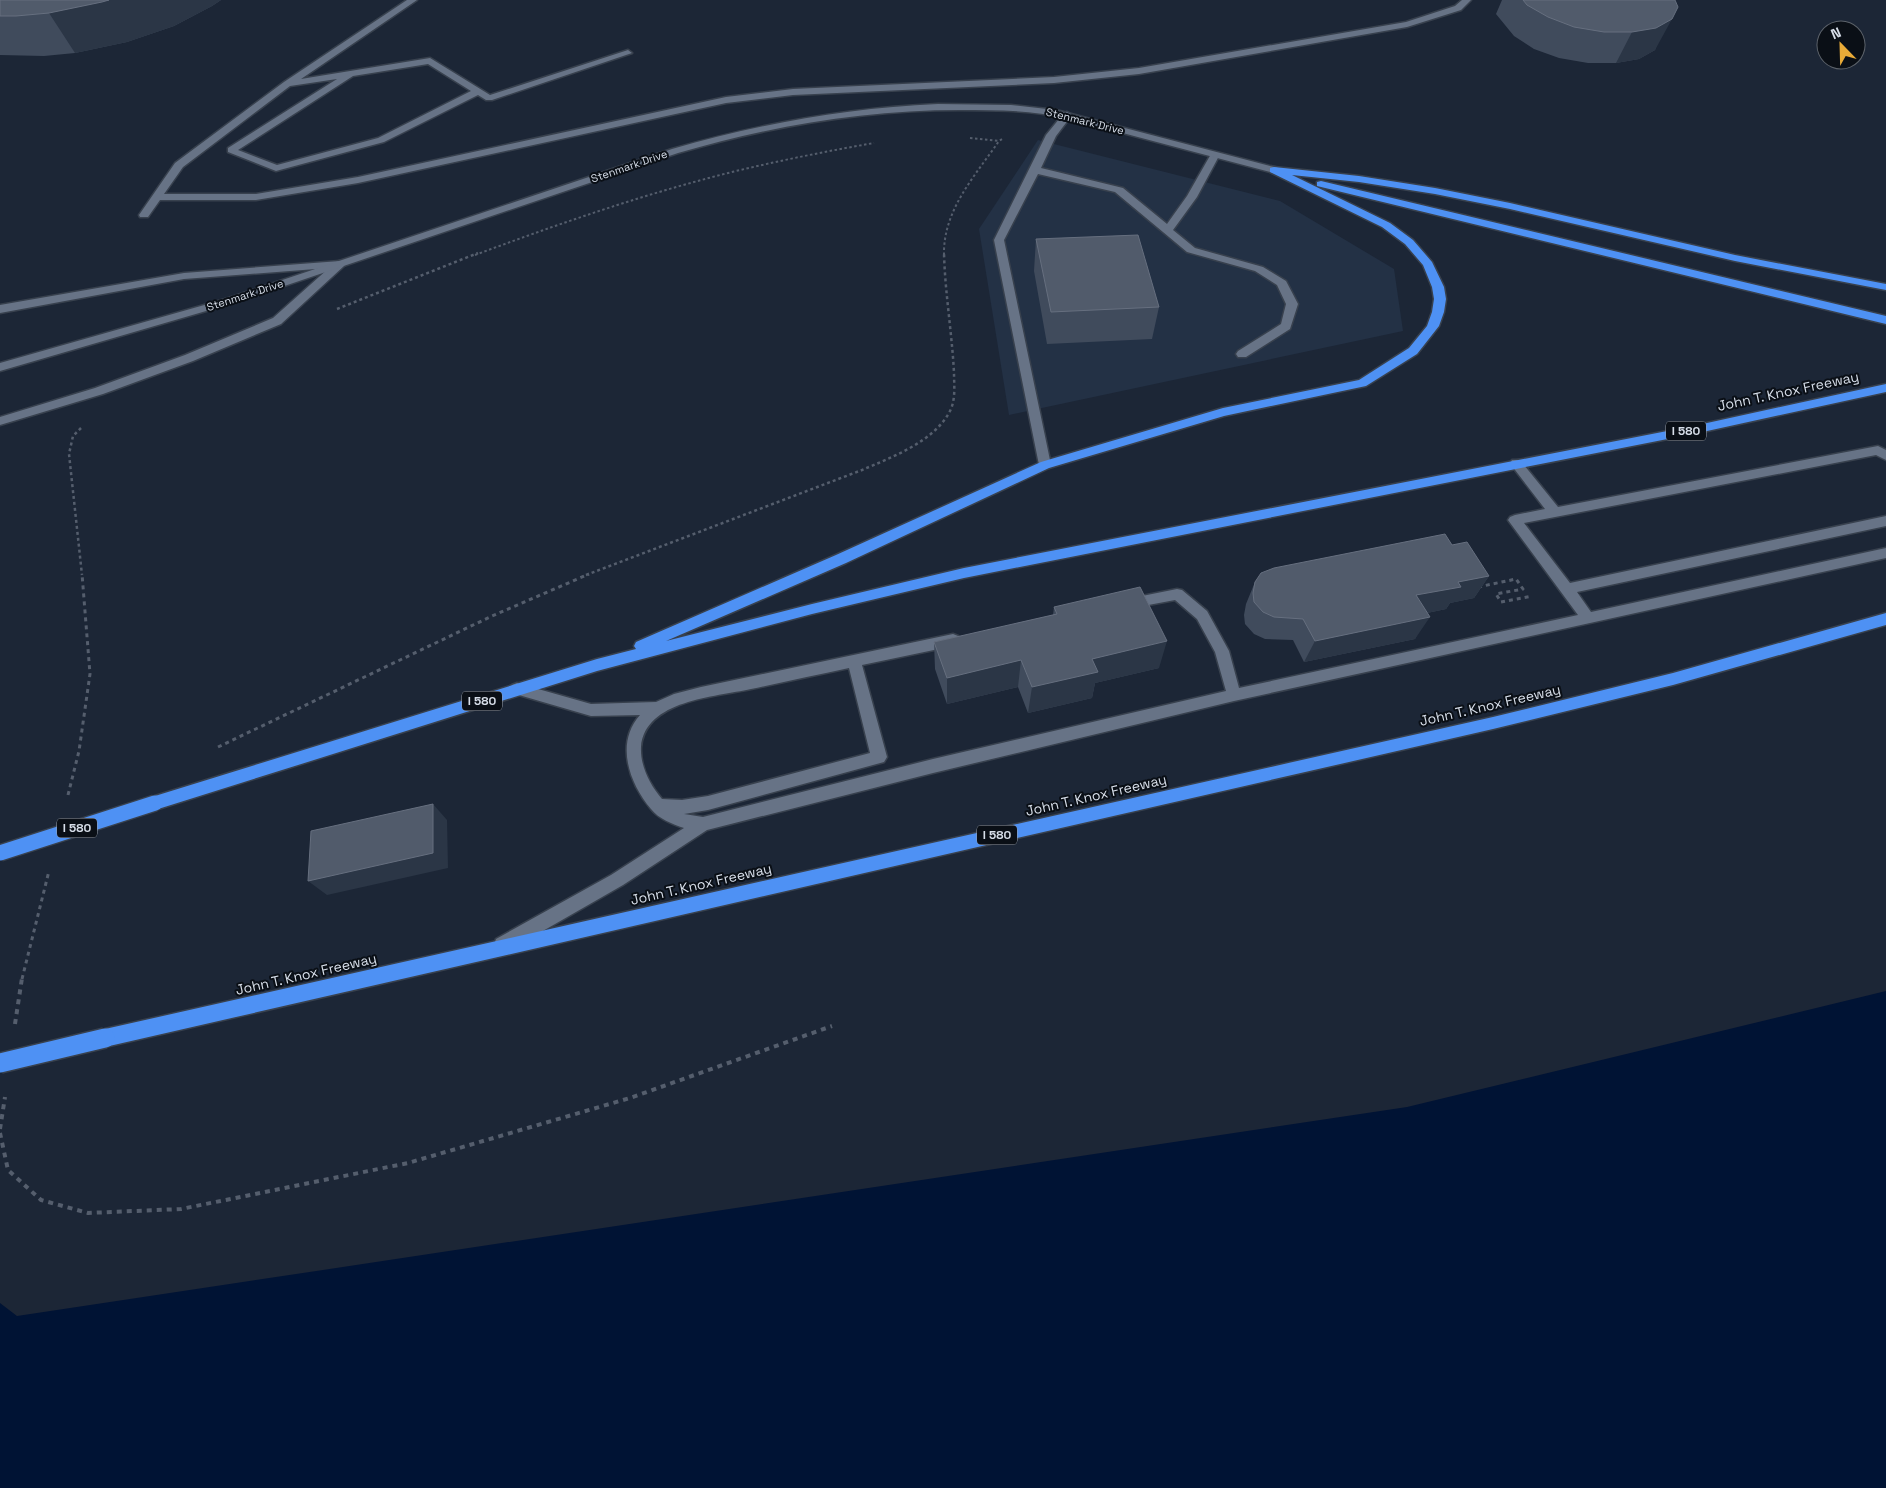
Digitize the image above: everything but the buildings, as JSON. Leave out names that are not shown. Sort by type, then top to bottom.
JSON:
[{"type":"highway","points":[[1274,170],[1354,177],[1442,192],[1786,270],[1886,287]]},
{"type":"highway","points":[[1274,170],[1360,196],[1886,320]]},
{"type":"highway","points":[[597,665],[841,559],[1045,465],[1223,412],[1362,383],[1413,351],[1424,340],[1433,326],[1440,299],[1434,275],[1419,253],[1398,233],[1386,225],[1274,170]]},
{"type":"highway","name":"John T. Knox Freeway","points":[[0,854],[155,802],[597,665],[812,610],[964,574],[1516,463],[1698,429],[1886,388]]},
{"type":"highway","name":"John T. Knox Freeway","points":[[0,1063],[1493,722],[1673,679],[1886,619]]},
{"type":"street","points":[[144,215],[179,165],[287,84],[413,0]]},
{"type":"street","points":[[157,197],[256,197],[348,182],[726,100],[793,92],[1054,80],[1139,71],[1407,24],[1458,8],[1467,0]]},
{"type":"street","points":[[287,84],[430,61],[489,98],[628,53]]},
{"type":"street","points":[[352,73],[231,150],[276,168],[381,140],[478,92]]},
{"type":"street","name":"Stenmark Drive","points":[[0,367],[223,303],[730,134],[788,121],[846,112],[906,107],[1019,108],[1067,115],[1214,156],[1274,170]]},
{"type":"street","points":[[1045,465],[999,240],[1051,135],[1067,115]]},
{"type":"street","points":[[1167,231],[1192,197],[1214,156]]},
{"type":"street","points":[[1035,170],[1119,190],[1191,250],[1260,269],[1282,283],[1292,304],[1286,326],[1242,354]]},
{"type":"street","points":[[0,309],[184,276],[340,264]]},
{"type":"street","points":[[0,421],[99,391],[189,358],[277,321],[340,264]]},
{"type":"street","points":[[1588,618],[1516,520],[1878,450],[1886,456]]},
{"type":"street","points":[[1516,463],[1556,513]]},
{"type":"street","points":[[1567,589],[1886,521]]},
{"type":"street","points":[[496,949],[618,880],[703,824],[933,766],[1234,695],[1886,553]]},
{"type":"street","points":[[1118,606],[1177,594],[1202,615],[1222,651],[1234,695]]},
{"type":"street","points":[[518,689],[591,710],[659,708],[699,694],[971,637]]},
{"type":"street","points":[[657,806],[682,807],[708,803],[880,758],[854,661]]},
{"type":"street","points":[[659,708],[644,720],[636,732],[632,748],[634,762],[640,778],[657,806],[670,817],[684,822],[703,824]]},
{"type":"path","points":[[211,750],[530,598],[604,567],[799,495],[870,466],[911,447],[935,430],[950,410],[955,391],[944,254],[946,230],[954,209],[1000,141],[964,138]]},
{"type":"path","points":[[337,309],[539,230],[641,198],[745,169],[877,142]]},
{"type":"path","points":[[67,798],[79,751],[90,674],[87,616],[69,454],[73,436],[86,423]]},
{"type":"path","points":[[1478,587],[1516,579],[1523,589],[1496,594],[1501,602],[1567,589]]},
{"type":"path","points":[[15,1025],[20,987],[51,864]]},
{"type":"path","points":[[5,1091],[0,1131],[8,1170],[40,1200],[88,1214],[181,1209],[408,1163],[630,1098],[832,1026]]},
{"type":"shaded area","points":[[1038,140],[1280,201],[1394,269],[1403,331],[1009,415],[979,229]]},
{"type":"water","points":[[1886,991],[1886,1488],[0,1488],[0,1303],[17,1316],[1407,1107]]}]
